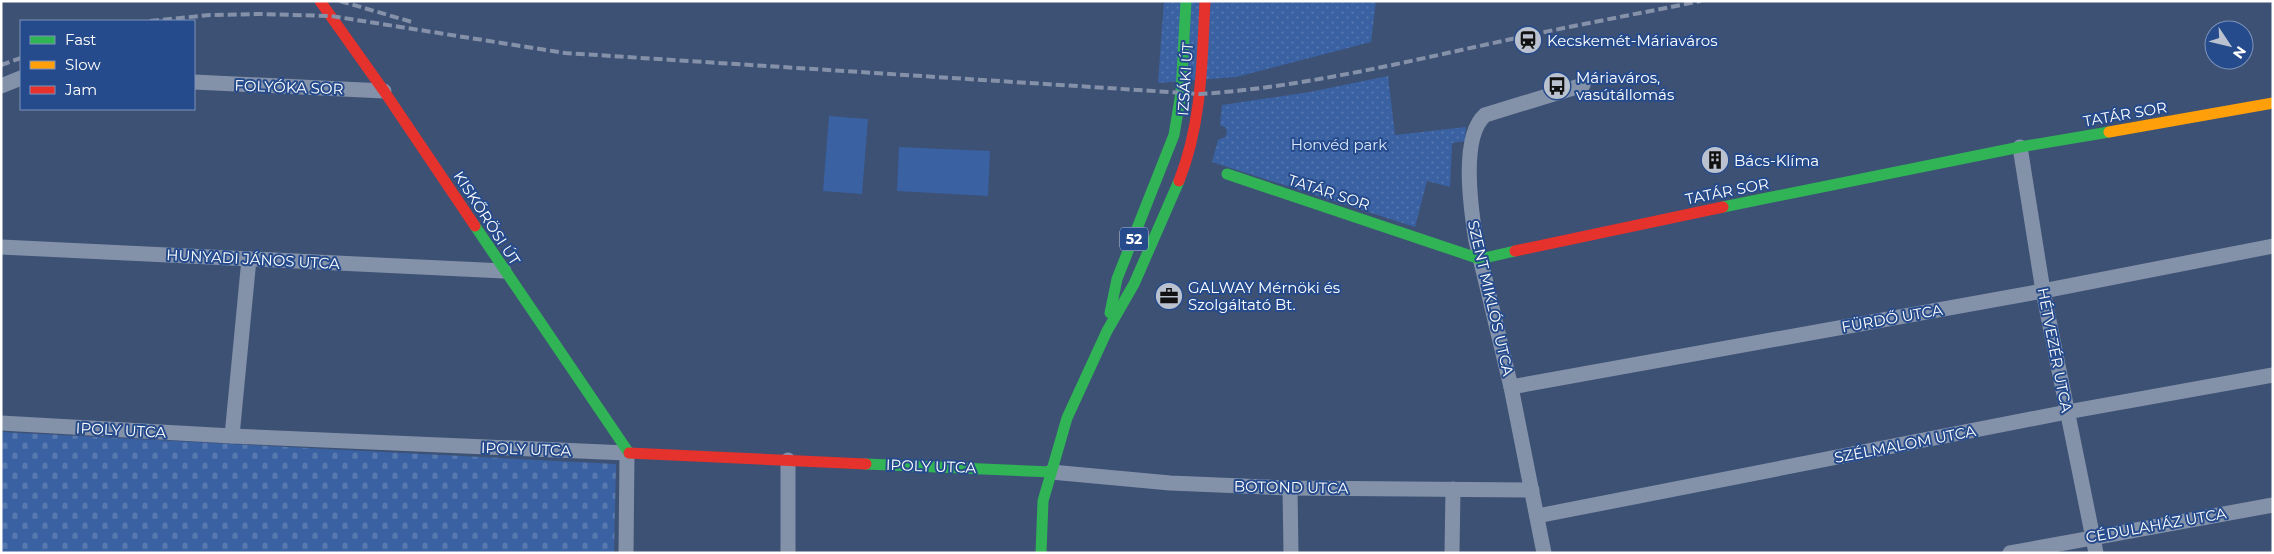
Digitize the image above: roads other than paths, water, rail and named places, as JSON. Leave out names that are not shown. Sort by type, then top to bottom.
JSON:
[{"type":"street","name":"KISKŐRÖSI ÚT","points":[[320,1],[384,91],[627,453]]},
{"type":"street","name":"IZSÁKI ÚT","points":[[1107,331],[1117,279],[1174,135],[1181,93],[1186,1]]},
{"type":"street","name":"IZSÁKI ÚT","points":[[1107,331],[1134,284],[1188,159],[1194,135],[1200,94],[1205,1]]},
{"type":"street","points":[[1,86],[20,78]]},
{"type":"street","name":"FOLYÓKA SOR","points":[[195,82],[384,91]]},
{"type":"street","name":"SZENT MIKLÓS UTCA","points":[[1544,553],[1511,387],[1476,241],[1470,148],[1475,128],[1485,115],[1496,110],[1583,85]]},
{"type":"street","name":"TATÁR SOR","points":[[1227,174],[1480,259],[1617,228],[2020,147],[2273,103]]},
{"type":"street","name":"HÉTVEZÉR UTCA","points":[[2020,147],[2043,291],[2096,553]]},
{"type":"street","name":"HUNYADI JÁNOS UTCA","points":[[1,246],[504,271]]},
{"type":"street","name":"FÜRDŐ UTCA","points":[[1511,387],[2043,291],[2273,246]]},
{"type":"street","points":[[232,436],[249,258]]},
{"type":"street","name":"52","points":[[1041,553],[1041,514],[1067,418],[1107,331]]},
{"type":"street","name":"SZÉLMALOM UTCA","points":[[1537,516],[2067,412],[2273,375]]},
{"type":"street","name":"IPOLY UTCA","points":[[1,423],[232,436],[1051,472]]},
{"type":"street","points":[[626,553],[627,453]]},
{"type":"street","points":[[788,460],[788,553]]},
{"type":"street","name":"BOTOND UTCA","points":[[1051,472],[1170,483],[1290,488],[1532,490]]},
{"type":"street","points":[[1290,488],[1290,553]]},
{"type":"street","points":[[1452,553],[1453,489]]},
{"type":"street","name":"CÉDULAHÁZ UTCA","points":[[2010,553],[2093,536],[2273,505]]},
{"type":"railway","points":[[340,1],[412,22]]},
{"type":"railway","points":[[160,20],[210,15],[331,16],[565,53],[1200,94],[1278,86],[1354,73],[1701,1]]},
{"type":"railway","points":[[1,65],[20,58]]},
{"type":"place","name":"Kecskemét-Máriaváros","points":[[1528,40]]},
{"type":"place","name":"Máriaváros, vasútállomás","points":[[1557,86]]},
{"type":"place","name":"Bács-Klíma","points":[[1715,160]]},
{"type":"place","name":"GALWAY Mérnöki és Szolgáltató Bt.","points":[[1169,296]]},
{"type":"park label","name":"Honvéd park","points":[[1339,144]]}]
